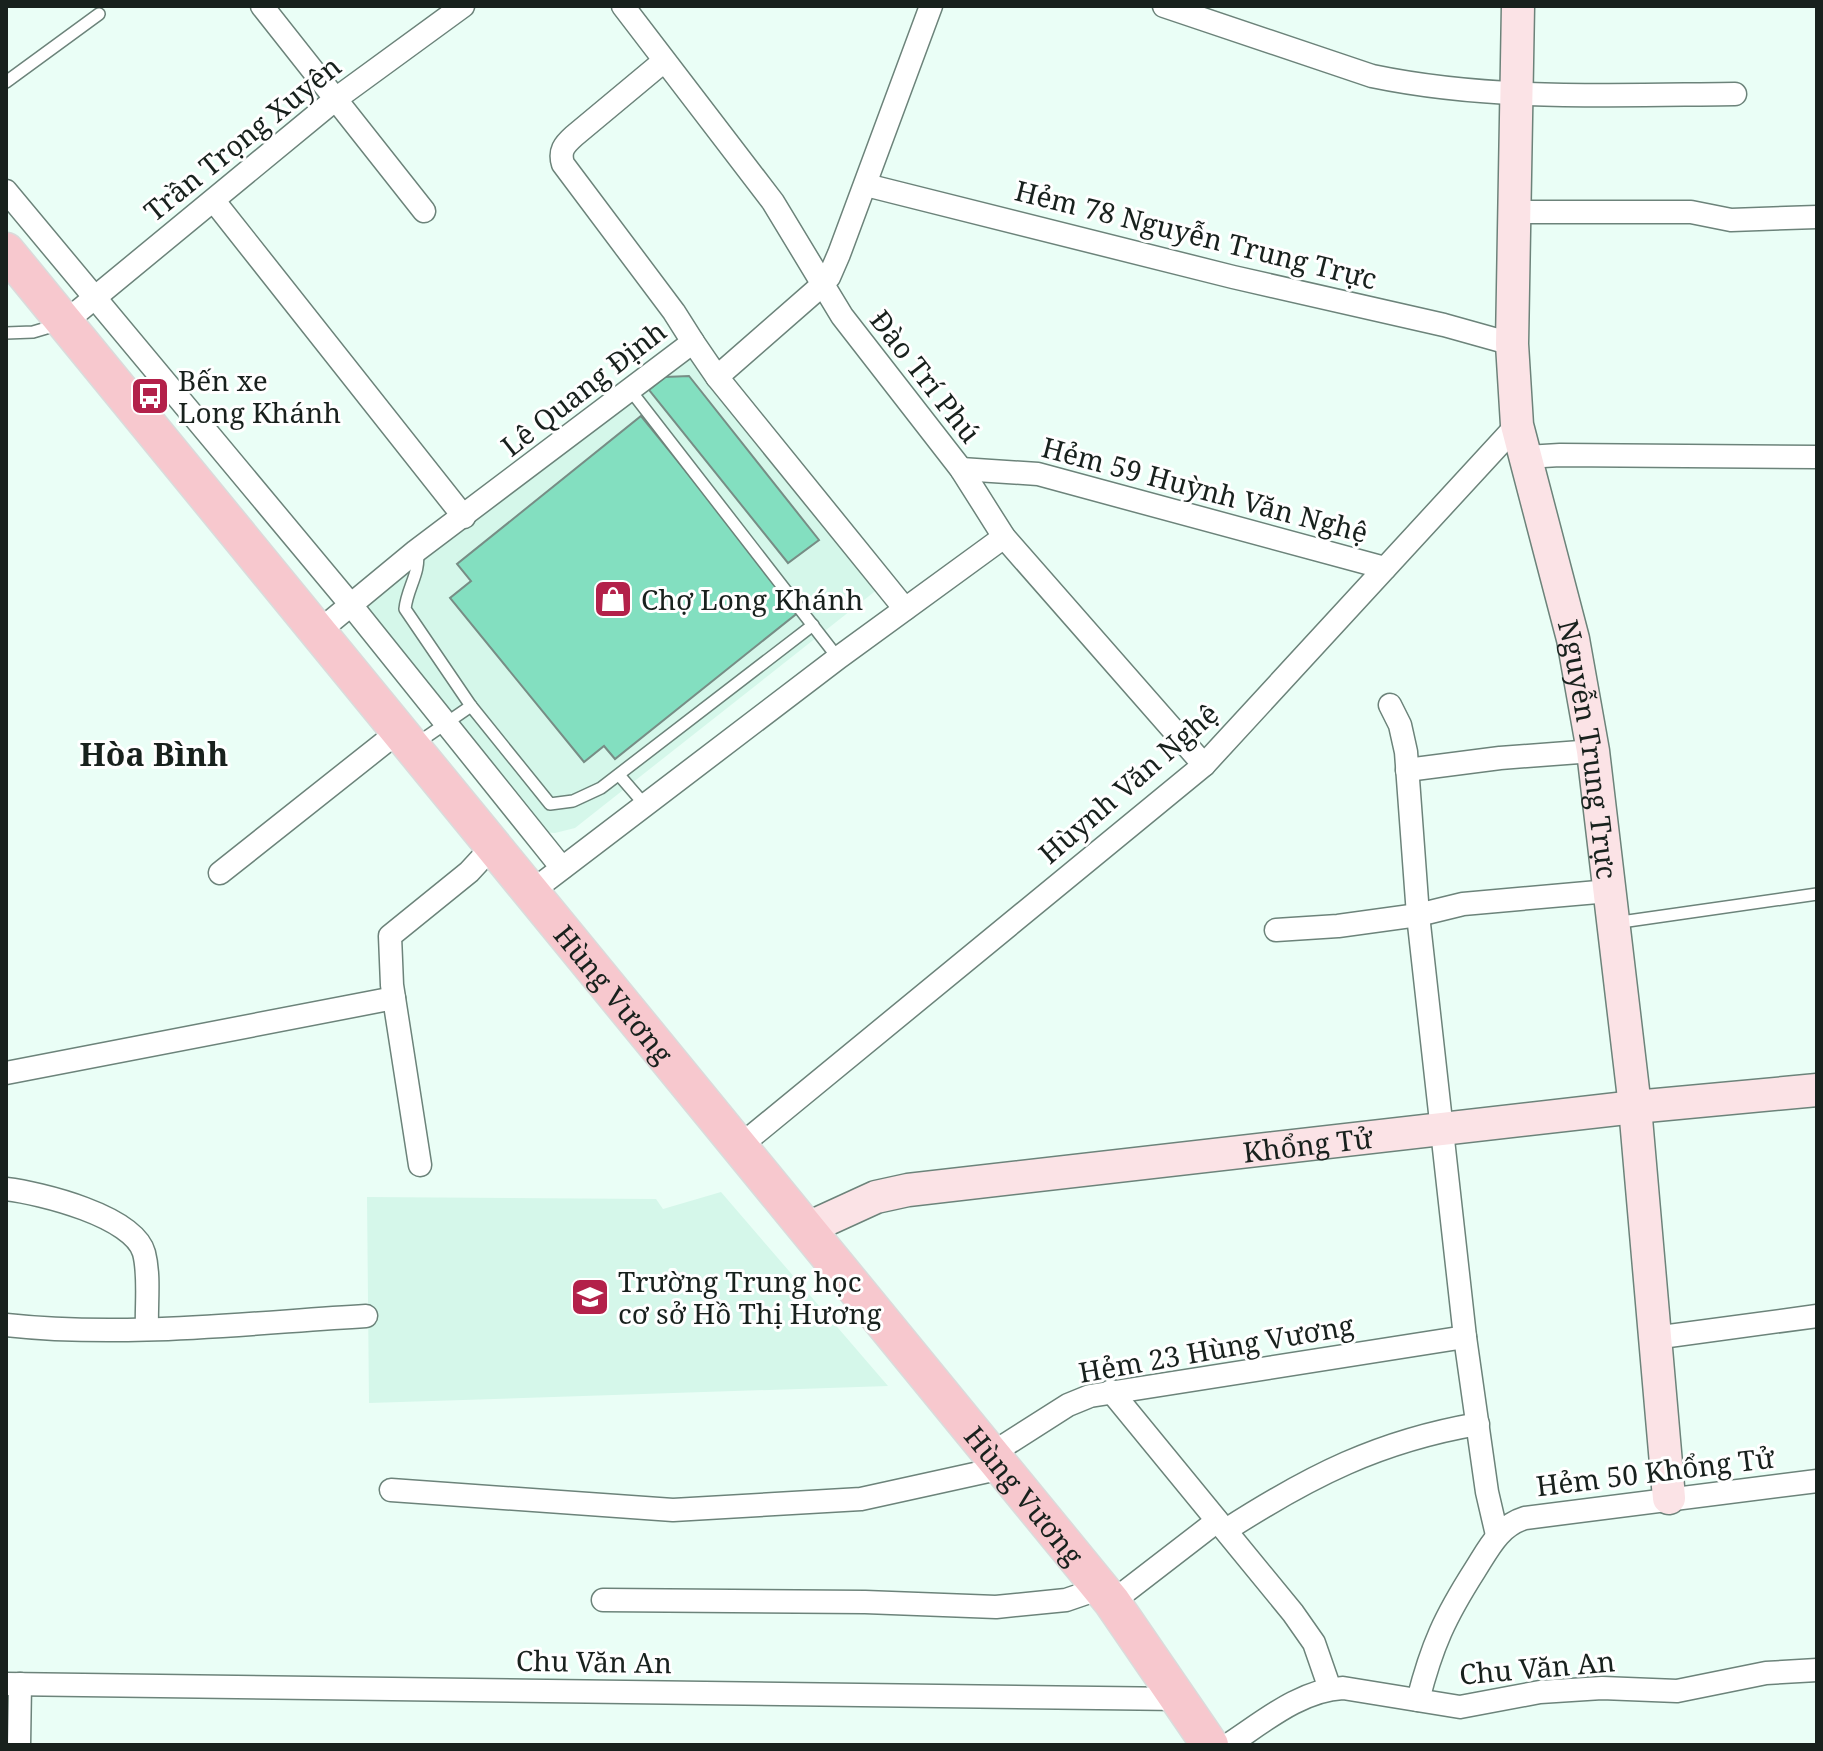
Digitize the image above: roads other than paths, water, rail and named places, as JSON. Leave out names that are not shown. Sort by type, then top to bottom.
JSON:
[{"type":"main road","name":"Hùng Vương","points":[[6,251],[1106,1595],[1210,1745]]},
{"type":"street","points":[[262,6],[424,211]]},
{"type":"street","name":"Trần Trọng Xuyên","points":[[64,323],[337,98],[463,6]]},
{"type":"street","name":"Đào Trí Phú","points":[[623,6],[773,202],[821,286],[961,469],[1004,537],[1204,765]]},
{"type":"street","points":[[717,377],[821,286],[834,266],[931,6]]},
{"type":"street","points":[[1164,6],[1372,76],[1457,90],[1517,95],[1735,94]]},
{"type":"street","name":"Nguyễn Trung Trực","points":[[1518,6],[1512,344],[1517,425],[1573,639],[1593,751],[1635,1107],[1669,1498]]},
{"type":"street","points":[[664,61],[574,136],[563,147],[560,156],[693,342]]},
{"type":"street","name":"Hẻm 78 Nguyễn Trung Trực","points":[[866,185],[1512,344]]},
{"type":"street","points":[[6,191],[351,605],[562,868]]},
{"type":"street","points":[[214,201],[464,517]]},
{"type":"street","points":[[1515,212],[1691,212],[1731,220],[1817,217]]},
{"type":"street","name":"Lê Quang Định","points":[[318,632],[416,551],[693,342],[717,377],[905,609]]},
{"type":"street","name":"Hùynh Văn Nghệ","points":[[740,1146],[1204,765],[1517,425]]},
{"type":"street","points":[[1526,457],[1817,457]]},
{"type":"street","name":"Hẻm 59 Huỳnh Văn Nghệ","points":[[961,469],[1038,474],[1385,568]]},
{"type":"street","points":[[531,892],[838,658],[1004,537]]},
{"type":"street","points":[[1390,705],[1400,725],[1407,770],[1418,915],[1465,1337],[1487,1492],[1497,1535],[1440,1628],[1418,1700]]},
{"type":"street","points":[[220,873],[406,739]]},
{"type":"street","points":[[1407,770],[1500,758],[1593,751]]},
{"type":"street","points":[[420,1165],[394,998],[390,936],[469,872],[493,846]]},
{"type":"street","points":[[1276,930],[1338,926],[1418,915],[1463,904],[1609,891]]},
{"type":"street","points":[[6,1073],[394,998]]},
{"type":"street","name":"Khổng Tử","points":[[806,1229],[876,1197],[908,1190],[1635,1107],[1817,1090]]},
{"type":"street","points":[[6,1189],[26,1191],[116,1222],[136,1238],[144,1252],[146,1266],[147,1329]]},
{"type":"street","points":[[6,1325],[50,1330],[147,1329],[366,1316]]},
{"type":"street","points":[[1654,1338],[1817,1316]]},
{"type":"street","name":"Hẻm 23 Hùng Vương","points":[[997,1461],[1068,1405],[1111,1391],[1465,1337]]},
{"type":"street","points":[[1111,1391],[1306,1630],[1330,1689]]},
{"type":"street","points":[[603,1600],[865,1602],[996,1607],[1106,1595],[1222,1525],[1354,1459],[1409,1438],[1478,1424]]},
{"type":"street","points":[[391,1490],[673,1510],[861,1499],[997,1461]]},
{"type":"street","name":"Hẻm 50 Khổng Tử","points":[[1497,1535],[1511,1522],[1525,1518],[1817,1481]]},
{"type":"street","name":"Chu Văn An","points":[[1228,1745],[1286,1707],[1330,1689],[1343,1688],[1460,1707],[1540,1692],[1602,1688],[1677,1691],[1766,1673],[1817,1670]]},
{"type":"street","points":[[13,1684],[19,1745]]},
{"type":"street","name":"Chu Văn An","points":[[13,1684],[1180,1699]]},
{"type":"lane","points":[[6,82],[99,14]]},
{"type":"lane","points":[[6,333],[33,332],[64,323]]},
{"type":"lane","points":[[631,391],[838,658]]},
{"type":"lane","points":[[416,551],[418,569],[406,592],[405,609],[471,706],[550,804],[573,801],[601,788],[813,625]]},
{"type":"lane","points":[[406,739],[446,723],[471,706]]},
{"type":"lane","points":[[619,775],[645,805]]},
{"type":"lane","points":[[1614,923],[1817,894]]},
{"type":"place","name":"Bến xe Long Khánh","points":[[150,396]]},
{"type":"place","name":"Chợ Long Khánh","points":[[613,599]]},
{"type":"place","name":"Trường Trung học cơ sở Hồ Thị Hương","points":[[590,1297]]},
{"type":"district","name":"Hòa Bình","points":[[154,753]]}]
